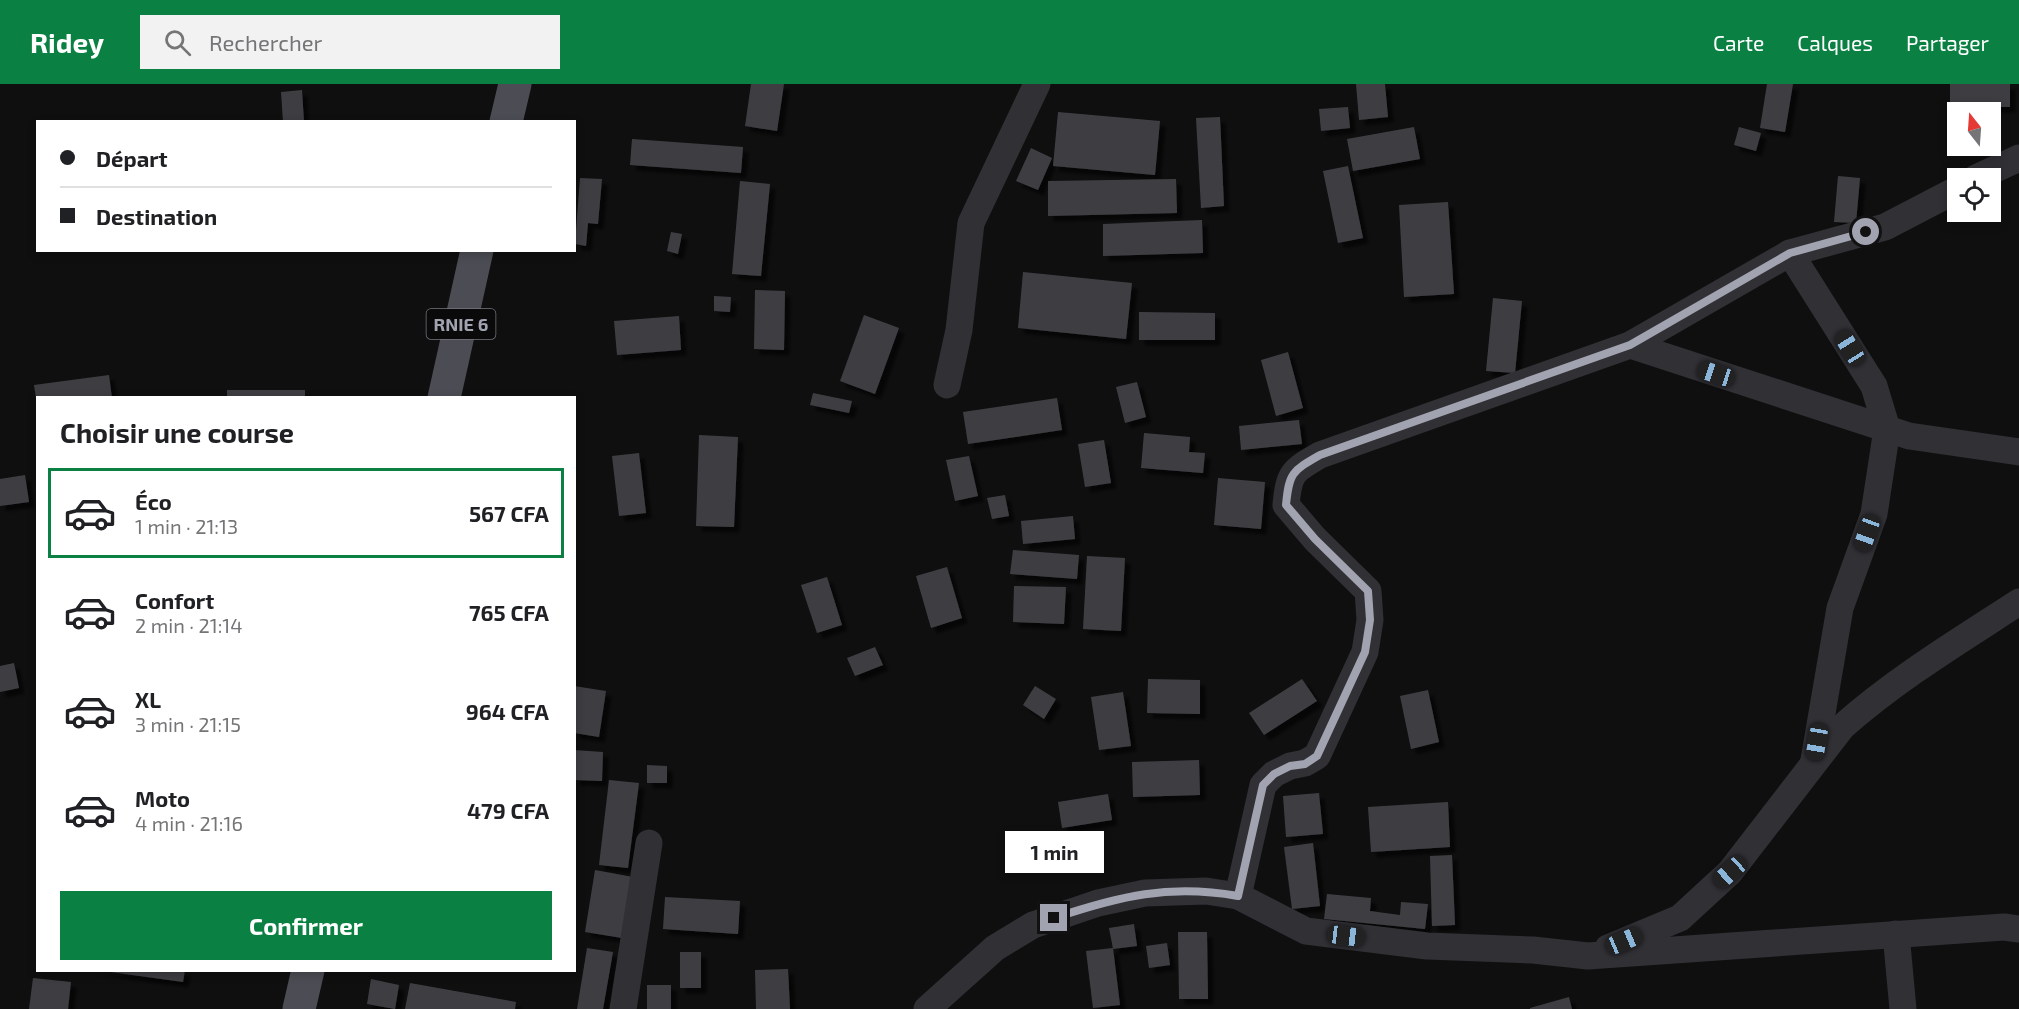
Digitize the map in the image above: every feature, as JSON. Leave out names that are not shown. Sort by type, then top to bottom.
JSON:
[{"type":"main road","points":[[506,120],[515,84]]},
{"type":"main road","name":"RNIE 6","points":[[444,396],[477,252]]},
{"type":"main road","points":[[299,1009],[308,972]]},
{"type":"street","points":[[947,385],[959,330],[971,223],[1037,84]]},
{"type":"street","points":[[1996,168],[2019,158]]},
{"type":"street","points":[[1238,896],[1263,785],[1274,774],[1290,766],[1305,764],[1317,756],[1365,652],[1370,620],[1368,591],[1315,539],[1286,505],[1288,485],[1297,468],[1320,455],[1630,345],[1790,253],[1885,227],[1947,195]]},
{"type":"street","points":[[1790,253],[1874,386],[1887,429],[1874,514],[1840,608],[1814,765]]},
{"type":"street","points":[[1630,345],[1909,436],[2019,452]]},
{"type":"street","points":[[1588,956],[1680,918],[1730,872],[1842,727],[1863,708],[1932,659],[2019,602]]},
{"type":"street","points":[[623,1009],[649,843]]},
{"type":"street","points":[[927,1009],[995,948],[1033,925],[1098,903],[1145,893],[1206,891],[1238,896],[1306,931],[1427,946],[1533,950],[1588,956],[2004,927],[2019,929]]},
{"type":"street","points":[[1896,934],[1903,1009]]},
{"type":"building","points":[[751,84],[784,84],[777,131],[745,126]]},
{"type":"building","points":[[1356,84],[1385,84],[1388,117],[1359,120]]},
{"type":"building","points":[[1767,84],[1793,84],[1785,132],[1760,128]]},
{"type":"building","points":[[1950,84],[2010,84],[2010,107],[2001,107],[2001,102],[1950,102]]},
{"type":"building","points":[[302,90],[304,120],[283,120],[281,92]]},
{"type":"building","points":[[1348,107],[1350,128],[1321,131],[1319,109]]},
{"type":"building","points":[[1058,112],[1160,121],[1155,175],[1053,166]]},
{"type":"building","points":[[1220,117],[1224,206],[1201,208],[1196,118]]},
{"type":"building","points":[[1414,127],[1420,159],[1353,171],[1347,139]]},
{"type":"building","points":[[1739,127],[1761,133],[1756,151],[1734,145]]},
{"type":"building","points":[[632,139],[743,147],[741,173],[630,165]]},
{"type":"building","points":[[1031,148],[1052,158],[1038,190],[1016,181]]},
{"type":"building","points":[[1348,166],[1363,238],[1338,243],[1323,171]]},
{"type":"building","points":[[1838,176],[1860,178],[1856,223],[1834,222]]},
{"type":"building","points":[[580,178],[602,179],[598,224],[588,223],[586,246],[576,244]]},
{"type":"building","points":[[1176,179],[1177,213],[1048,216],[1048,181]]},
{"type":"building","points":[[740,181],[770,184],[761,276],[732,274]]},
{"type":"building","points":[[1448,202],[1454,294],[1404,297],[1399,205]]},
{"type":"building","points":[[1202,220],[1203,253],[1103,256],[1103,224]]},
{"type":"building","points":[[671,232],[682,234],[678,254],[667,251]]},
{"type":"building","points":[[1023,272],[1132,283],[1126,339],[1018,328]]},
{"type":"building","points":[[755,290],[785,291],[784,350],[754,349]]},
{"type":"building","points":[[714,296],[731,297],[730,312],[714,311]]},
{"type":"building","points":[[1493,298],[1522,301],[1515,373],[1486,371]]},
{"type":"building","points":[[1139,312],[1215,313],[1215,340],[1139,340]]},
{"type":"building","points":[[864,315],[899,328],[875,394],[840,381]]},
{"type":"building","points":[[679,316],[681,350],[617,355],[614,321]]},
{"type":"building","points":[[1288,352],[1303,408],[1276,416],[1261,360]]},
{"type":"building","points":[[109,375],[112,396],[36,396],[36,398],[34,385]]},
{"type":"building","points":[[1137,382],[1146,417],[1125,423],[1116,387]]},
{"type":"building","points":[[227,390],[305,390],[305,396],[227,396]]},
{"type":"building","points":[[813,393],[852,401],[849,413],[810,405]]},
{"type":"building","points":[[1057,398],[1062,430],[968,444],[963,412]]},
{"type":"building","points":[[1299,420],[1302,444],[1241,450],[1239,426]]},
{"type":"building","points":[[1144,433],[1190,437],[1189,452],[1205,453],[1203,473],[1141,468]]},
{"type":"building","points":[[699,435],[738,437],[734,527],[696,526]]},
{"type":"building","points":[[1104,440],[1111,483],[1085,487],[1078,444]]},
{"type":"building","points":[[639,453],[646,513],[619,516],[612,456]]},
{"type":"building","points":[[969,456],[978,496],[955,501],[946,460]]},
{"type":"building","points":[[25,475],[29,502],[0,506],[0,479]]},
{"type":"building","points":[[1218,478],[1265,482],[1261,529],[1214,525]]},
{"type":"building","points":[[1005,495],[1009,516],[992,519],[987,498]]},
{"type":"building","points":[[1073,516],[1075,539],[1023,544],[1021,521]]},
{"type":"building","points":[[1013,550],[1079,555],[1077,579],[1010,574]]},
{"type":"building","points":[[1087,556],[1125,558],[1121,631],[1083,629]]},
{"type":"building","points":[[947,567],[962,618],[931,628],[916,576]]},
{"type":"building","points":[[827,577],[842,625],[817,633],[801,585]]},
{"type":"building","points":[[1014,586],[1066,587],[1064,624],[1013,622]]},
{"type":"building","points":[[875,647],[883,665],[855,676],[847,658]]},
{"type":"building","points":[[14,663],[19,688],[0,692],[0,666]]},
{"type":"building","points":[[1148,679],[1200,680],[1200,714],[1147,713]]},
{"type":"building","points":[[1302,679],[1317,701],[1264,735],[1249,713]]},
{"type":"building","points":[[576,686],[606,691],[599,737],[576,733]]},
{"type":"building","points":[[1035,686],[1056,699],[1044,719],[1023,705]]},
{"type":"building","points":[[1428,690],[1439,742],[1411,749],[1400,696]]},
{"type":"building","points":[[1123,692],[1131,746],[1099,750],[1091,697]]},
{"type":"building","points":[[576,750],[603,752],[602,781],[576,780]]},
{"type":"building","points":[[1199,760],[1200,795],[1133,797],[1132,762]]},
{"type":"building","points":[[647,765],[667,766],[667,783],[647,783]]},
{"type":"building","points":[[609,780],[639,783],[628,868],[599,865]]},
{"type":"building","points":[[1319,793],[1323,834],[1286,837],[1283,796]]},
{"type":"building","points":[[1108,794],[1112,820],[1062,828],[1058,802]]},
{"type":"building","points":[[1448,802],[1450,847],[1371,852],[1368,807]]},
{"type":"building","points":[[1313,843],[1320,906],[1292,909],[1284,847]]},
{"type":"building","points":[[1452,855],[1455,925],[1432,926],[1430,856]]},
{"type":"building","points":[[595,870],[633,877],[622,938],[585,932]]},
{"type":"building","points":[[1327,894],[1371,898],[1370,911],[1400,915],[1401,902],[1428,904],[1425,929],[1324,919]]},
{"type":"building","points":[[665,897],[740,901],[738,934],[663,929]]},
{"type":"building","points":[[1134,924],[1137,946],[1113,949],[1109,928]]},
{"type":"building","points":[[1178,932],[1207,932],[1208,999],[1179,999]]},
{"type":"building","points":[[1167,943],[1170,965],[1149,968],[1146,946]]},
{"type":"building","points":[[587,948],[613,952],[603,1009],[577,1009]]},
{"type":"building","points":[[1113,948],[1120,1005],[1093,1008],[1086,951]]},
{"type":"building","points":[[680,952],[701,952],[701,988],[680,988]]},
{"type":"building","points":[[788,969],[790,1009],[756,1009],[755,970]]},
{"type":"building","points":[[110,972],[185,972],[183,982]]},
{"type":"building","points":[[33,978],[71,982],[68,1009],[29,1009]]},
{"type":"building","points":[[371,979],[399,985],[395,1009],[367,1004]]},
{"type":"building","points":[[410,983],[516,1002],[515,1009],[405,1009]]},
{"type":"building","points":[[647,985],[671,985],[671,1009],[647,1009]]},
{"type":"building","points":[[1569,997],[1572,1009],[1530,1009],[1530,1008]]},
{"type":"route","points":[[1054,918],[1098,903],[1145,893],[1206,891],[1238,896],[1263,785],[1274,774],[1290,766],[1305,764],[1317,756],[1329,734],[1365,652],[1370,620],[1368,591],[1315,539],[1286,505],[1288,485],[1297,468],[1320,455],[1630,345],[1790,253],[1866,232]]}]
